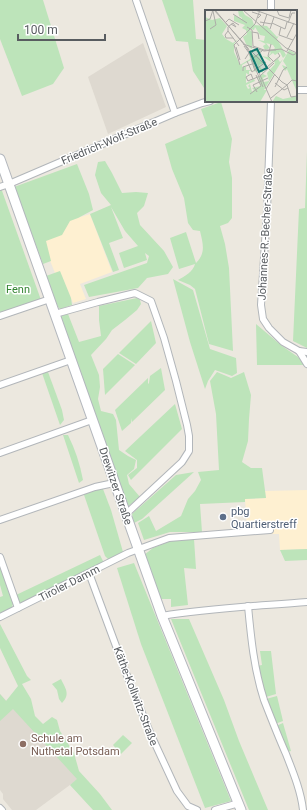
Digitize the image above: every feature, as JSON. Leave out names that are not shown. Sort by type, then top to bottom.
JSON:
[{"type":"street","points":[[136,0],[175,113]]},
{"type":"street","name":"Friedrich-Wolf-Straße","points":[[5,186],[175,113],[206,102]]},
{"type":"street","name":"Johannes-R.-Becher-Straße","points":[[271,102],[262,305],[263,319],[269,328],[283,342],[299,351],[307,352]]},
{"type":"street","name":"Drewitzer Straße","points":[[0,159],[5,186],[50,299],[70,360],[162,616],[240,807]]},
{"type":"street","points":[[55,314],[135,293],[151,301],[164,338],[176,381],[188,436],[189,451],[182,462],[126,514]]},
{"type":"street","points":[[0,316],[50,299]]},
{"type":"street","name":"Johannes-R.-Becher-Straße","points":[[299,351],[307,364]]},
{"type":"street","points":[[0,385],[70,360]]},
{"type":"street","points":[[0,453],[92,420]]},
{"type":"street","points":[[0,520],[95,487],[114,483]]},
{"type":"street","name":"Tiroler Damm","points":[[0,617],[138,549],[173,538],[270,530]]},
{"type":"street","points":[[0,557],[18,608]]},
{"type":"street","name":"Käthe-Kollwitz-Straße","points":[[89,573],[151,735],[179,794],[188,806],[197,810]]},
{"type":"street","points":[[162,616],[186,612],[248,606],[307,602]]},
{"type":"street","points":[[248,606],[255,666],[264,698],[295,778],[303,810]]},
{"type":"street","points":[[215,810],[240,807]]},
{"type":"shaded area","points":[[143,43],[166,107],[108,134],[88,77]]},
{"type":"shaded area","points":[[90,214],[112,272],[80,284],[86,299],[73,303],[60,272],[55,273],[42,241],[58,224]]},
{"type":"shaded area","points":[[307,490],[307,549],[280,550],[279,534],[271,534],[270,528],[247,530],[245,499],[266,498],[265,491]]},
{"type":"shaded area","name":"Schule am Nuthetal Potsdam","points":[[0,694],[78,779],[36,810],[12,810],[3,799],[3,794],[0,790]]},
{"type":"green space","points":[[0,0],[43,0],[64,68],[53,84],[22,96],[0,39]]},
{"type":"green space","points":[[162,0],[193,0],[196,39],[205,40],[205,89],[193,71],[188,42],[176,41]]},
{"type":"green space","points":[[221,102],[232,139],[229,162],[232,178],[232,218],[228,223],[220,226],[229,268],[233,351],[209,344],[195,289],[178,280],[191,272],[195,264],[179,269],[170,238],[186,232],[196,263],[201,256],[203,244],[200,231],[193,230],[188,223],[184,198],[172,169],[165,144],[207,126],[201,109]]},
{"type":"green space","points":[[307,151],[307,348],[293,341],[299,209],[305,208]]},
{"type":"green space","points":[[105,161],[122,193],[148,193],[144,206],[137,213],[140,225],[164,251],[173,267],[168,274],[147,278],[138,288],[89,297],[84,285],[147,263],[149,256],[145,253],[147,260],[124,268],[119,253],[138,246],[125,231],[111,207],[123,238],[109,243],[119,270],[113,272],[90,214],[111,205],[101,193],[95,175],[98,162]]},
{"type":"green space","points":[[77,164],[89,194],[93,210],[70,221],[62,235],[46,241],[51,261],[43,264],[14,187]]},
{"type":"green space","name":"Fenn","points":[[1,188],[41,300],[0,314],[0,189]]},
{"type":"green space","points":[[60,271],[71,298],[72,305],[60,309],[46,276]]},
{"type":"green space","points":[[173,279],[193,290],[210,349],[236,358],[237,373],[232,376],[215,370],[205,389],[190,342]]},
{"type":"green space","points":[[137,298],[140,300],[141,304],[137,310],[112,330],[91,355],[99,375],[100,387],[98,399],[101,411],[113,414],[116,420],[119,450],[136,460],[134,469],[127,475],[129,484],[140,497],[127,507],[61,316],[68,314],[79,342],[101,336],[99,306]]},
{"type":"green space","points":[[151,321],[156,343],[136,364],[119,353]]},
{"type":"green space","points":[[256,324],[282,346],[298,357],[305,365],[257,365]]},
{"type":"green space","points":[[118,354],[135,365],[105,395],[103,369]]},
{"type":"green space","points":[[161,368],[165,390],[132,422],[132,418],[131,423],[122,431],[115,410],[148,378],[148,384],[150,376]]},
{"type":"green space","points":[[48,372],[62,410],[64,420],[60,425],[42,373]]},
{"type":"green space","points":[[217,372],[231,378],[244,372],[251,395],[248,441],[242,462],[251,468],[262,468],[266,498],[245,499],[245,502],[200,504],[202,532],[170,532],[144,540],[138,523],[149,516],[156,531],[181,516],[188,499],[195,491],[201,480],[198,472],[219,470],[216,414],[210,381]]},
{"type":"green space","points":[[175,404],[182,429],[131,480],[128,475],[137,468],[137,460],[125,451]]},
{"type":"green space","points":[[63,435],[68,435],[77,457],[83,480],[79,483]]},
{"type":"green space","points":[[194,472],[142,519],[134,523],[132,514],[176,475]]},
{"type":"green space","points":[[99,487],[103,489],[111,510],[123,552],[109,560],[105,556],[83,492]]},
{"type":"green space","points":[[194,539],[196,569],[184,568],[188,605],[171,607],[171,599],[159,599],[144,555],[153,548],[173,540]]},
{"type":"green space","points":[[307,549],[307,560],[285,561],[280,550]]},
{"type":"green space","points":[[100,555],[104,563],[21,604],[16,595]]},
{"type":"green space","points":[[134,563],[231,801],[205,808],[141,644],[117,568]]},
{"type":"green space","points":[[0,567],[13,604],[11,609],[4,613],[0,613],[0,597],[3,596],[0,585]]},
{"type":"green space","points":[[171,619],[189,619],[224,700],[239,741],[268,810],[249,810]]},
{"type":"green space","points":[[0,624],[27,676],[31,680],[22,684],[31,699],[35,716],[43,724],[52,717],[57,720],[60,731],[74,753],[79,771],[112,810],[93,810],[70,785],[77,779],[13,709],[0,721],[0,694],[6,701],[18,686],[0,648]]},
{"type":"green space","points":[[260,651],[271,651],[276,694],[266,697],[257,666],[262,665]]},
{"type":"green space","points":[[61,679],[67,694],[62,703],[59,699],[57,690],[52,684]]},
{"type":"green space","points":[[277,696],[283,721],[275,724],[266,699]]},
{"type":"green space","points":[[283,723],[291,751],[287,752],[276,726]]},
{"type":"green space","points":[[123,735],[132,743],[121,754],[113,745]]},
{"type":"place","name":"pbg Quartierstreff","points":[[223,517]]},
{"type":"place","name":"Schule am Nuthetal Potsdam","points":[[23,744]]}]
